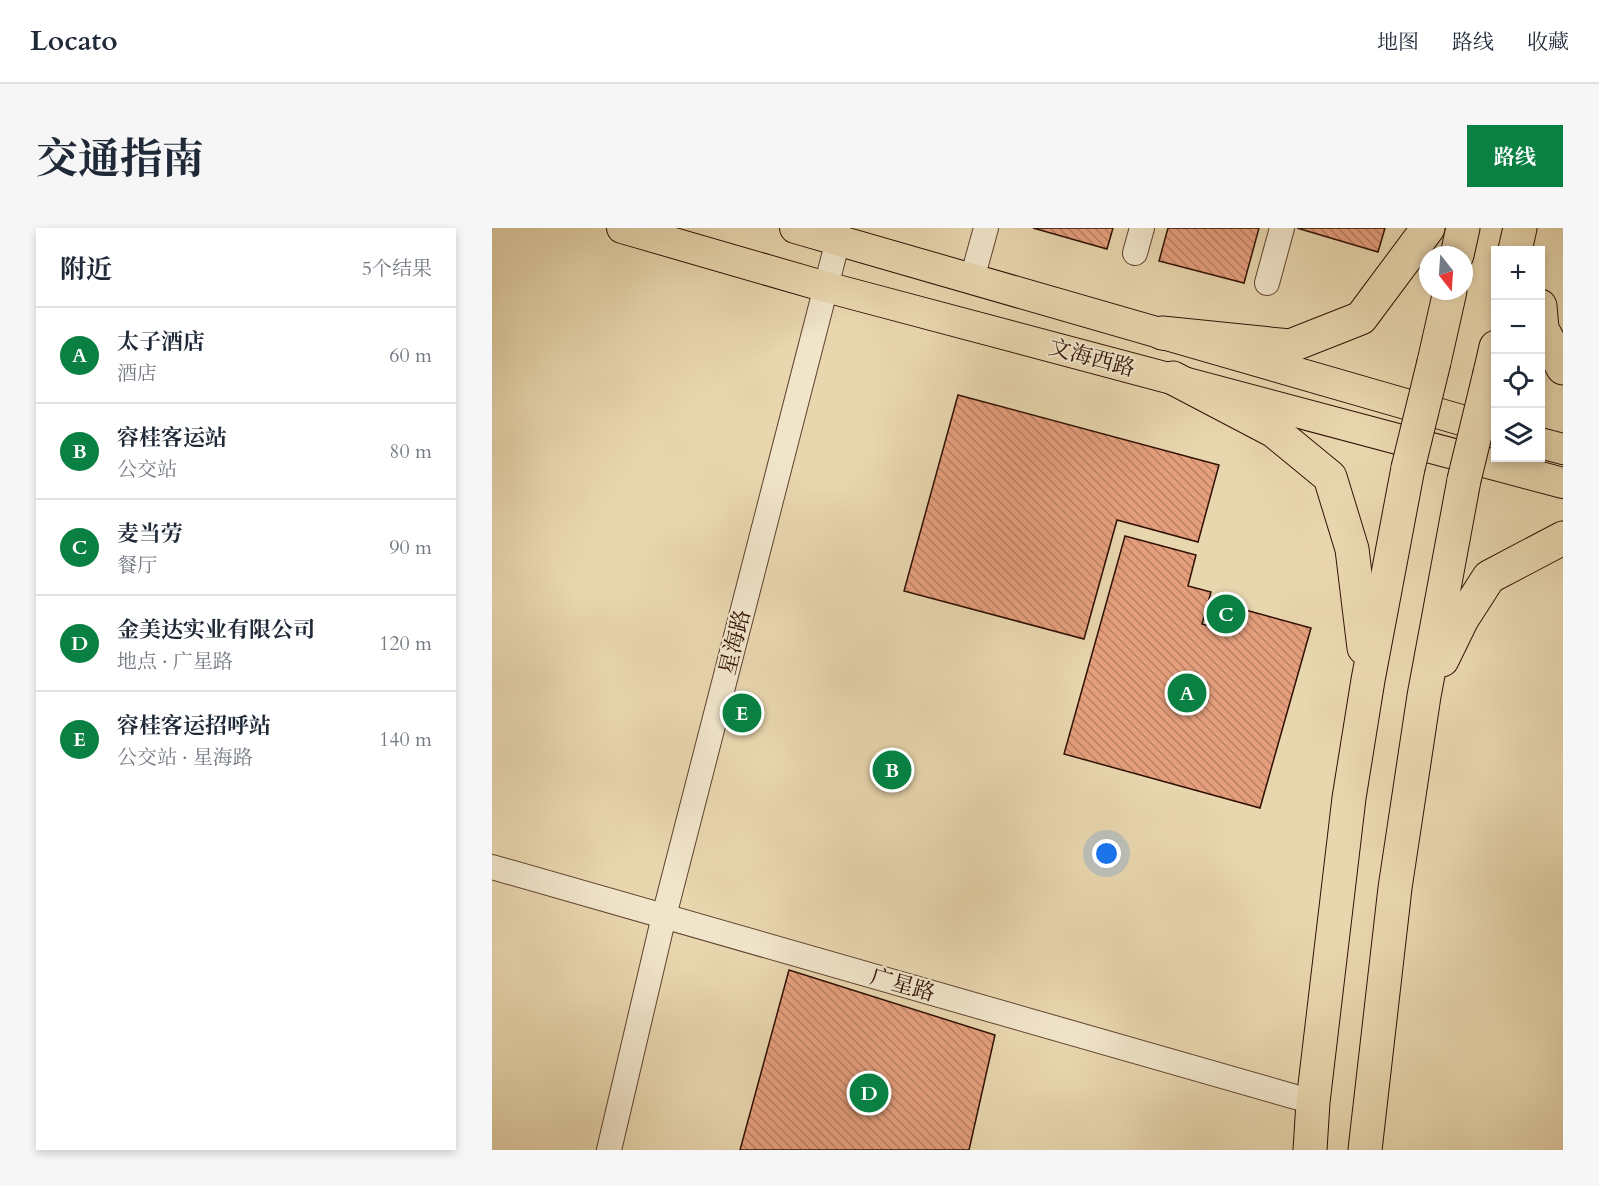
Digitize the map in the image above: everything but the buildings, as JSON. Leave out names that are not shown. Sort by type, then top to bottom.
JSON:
[{"type":"highway","points":[[1162,333],[1290,346],[1361,318],[1428,228]]},
{"type":"highway","points":[[1459,246],[1463,228]]},
{"type":"highway","points":[[1516,246],[1520,228]]},
{"type":"highway","points":[[1535,228],[1537,246]]},
{"type":"highway","points":[[1310,1150],[1313,1102],[1349,798],[1368,680],[1408,468],[1448,300]]},
{"type":"highway","points":[[1545,335],[1563,368]]},
{"type":"highway","points":[[1365,1150],[1369,1098],[1395,888],[1424,696],[1464,480],[1491,368]]},
{"type":"highway","points":[[1173,378],[1274,432],[1330,477],[1352,549],[1368,680]]},
{"type":"highway","points":[[1424,696],[1462,619],[1490,577],[1563,538]]},
{"type":"main road","name":"文海西路","points":[[622,228],[826,287],[1563,483]]},
{"type":"main road","name":"文海西路","points":[[795,228],[1491,429]]},
{"type":"main road","points":[[1545,444],[1563,449]]},
{"type":"street","points":[[972,279],[986,228]]},
{"type":"street","points":[[1135,253],[1142,228]]},
{"type":"street","points":[[1267,283],[1282,228]]},
{"type":"street","name":"星海路","points":[[609,1150],[664,916],[838,240]]},
{"type":"street","name":"广星路","points":[[492,867],[1313,1102]]},
{"type":"place","name":"麦当劳","points":[[1226,614]]},
{"type":"place","name":"太子酒店","points":[[1187,693]]},
{"type":"place","name":"容桂客运招呼站","points":[[742,713]]},
{"type":"place","name":"容桂客运站","points":[[892,770]]},
{"type":"place","name":"金美达实业有限公司","points":[[869,1093]]}]
